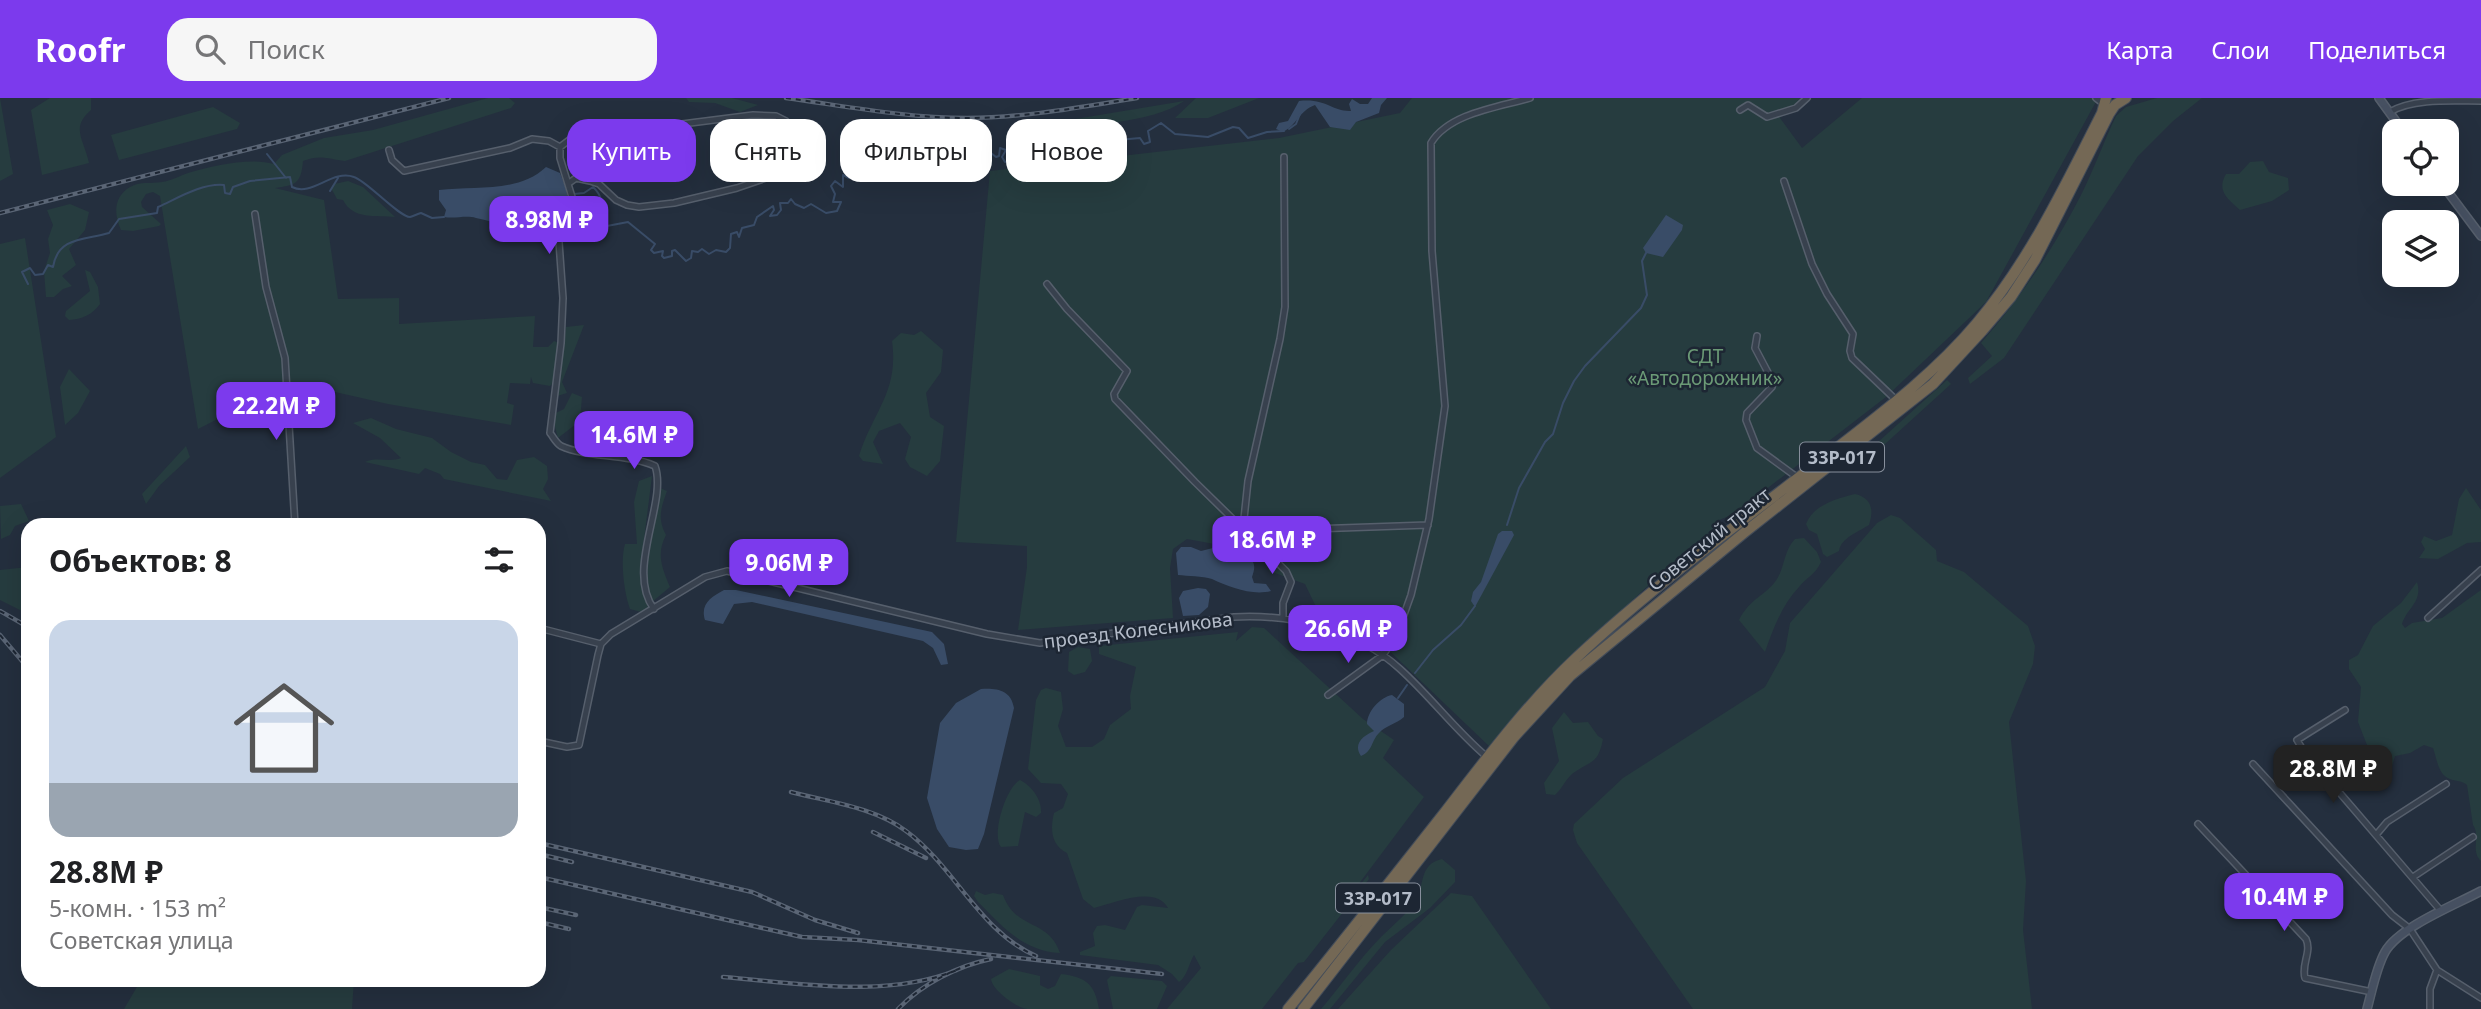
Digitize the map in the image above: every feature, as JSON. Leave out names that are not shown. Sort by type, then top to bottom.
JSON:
[{"type":"highway","name":"Советский тракт","points":[[1287,1009],[1491,760],[1596,652],[1941,376],[2011,297],[2035,261],[2109,114],[2115,105],[2126,98]]},
{"type":"highway","name":"Советский тракт","points":[[1303,1009],[1491,760],[1512,726],[1577,657],[1692,560],[1896,400],[1974,326],[2006,287],[2035,242],[2102,100]]},
{"type":"street","points":[[1328,695],[1383,655],[1397,634],[1411,595],[1427,525],[1445,406],[1432,251],[1431,147],[1436,135],[1447,125],[1483,111],[1530,98]]},
{"type":"street","points":[[1740,110],[1748,105],[1767,117],[1796,107],[1807,98]]},
{"type":"street","points":[[2379,98],[2395,119]]},
{"type":"street","points":[[2390,112],[2399,105],[2420,101],[2481,101]]},
{"type":"street","points":[[569,183],[581,178],[599,184],[627,205],[656,205],[737,188],[798,167],[786,121],[776,116],[753,115],[567,139],[560,146],[560,158],[569,183],[571,206],[561,229],[559,242],[563,299],[561,343],[550,433],[557,444],[570,449],[640,459],[655,466],[659,476],[647,538],[644,578],[654,609]]},
{"type":"street","points":[[388,150],[392,160],[404,171],[510,148],[532,139],[560,146]]},
{"type":"street","points":[[1243,528],[1248,481],[1280,341],[1284,307],[1284,157]]},
{"type":"street","points":[[1784,181],[1812,264],[1827,294],[1853,334],[1850,351],[1853,358],[1896,400]]},
{"type":"street","points":[[2451,196],[2481,236]]},
{"type":"street","points":[[255,214],[266,287],[285,358],[295,518]]},
{"type":"street","points":[[1047,284],[1066,309],[1127,371],[1114,394],[1115,399],[1286,571],[1291,582],[1283,603],[1283,618]]},
{"type":"street","points":[[1757,335],[1755,348],[1773,382],[1772,387],[1747,413],[1746,420],[1757,448],[1798,478]]},
{"type":"street","points":[[1250,535],[1312,529],[1427,525]]},
{"type":"street","points":[[2428,618],[2481,570]]},
{"type":"street","name":"проезд Колесникова","points":[[601,644],[611,634],[713,573],[727,571],[987,634],[1040,643],[1234,617],[1283,618],[1336,631],[1383,655],[1405,674],[1467,740],[1491,760]]},
{"type":"street","points":[[546,630],[601,644],[579,745],[567,747],[546,742]]},
{"type":"street","points":[[2345,709],[2297,740],[2441,912]]},
{"type":"street","points":[[2253,764],[2392,915],[2410,929],[2437,970],[2481,998]]},
{"type":"street","points":[[2376,835],[2388,822],[2446,784]]},
{"type":"street","points":[[2198,824],[2306,939],[2309,949],[2303,973],[2305,978],[2372,992]]},
{"type":"street","points":[[2413,877],[2473,837]]},
{"type":"street","points":[[2367,1009],[2385,951],[2395,940],[2410,929],[2481,891]]},
{"type":"street","points":[[2430,1009],[2430,989],[2437,970]]},
{"type":"green space","points":[[0,98],[13,174],[0,181]]},
{"type":"green space","points":[[50,98],[91,98],[91,110],[81,122],[80,128],[89,163],[42,175],[31,110]]},
{"type":"green space","points":[[488,98],[509,98],[515,103],[511,108],[345,161],[320,157],[303,161],[301,175],[296,182],[275,188],[324,200],[338,299],[399,298],[399,324],[535,316],[533,347],[548,347],[554,341],[559,343],[553,383],[550,386],[533,383],[531,377],[530,384],[510,383],[507,403],[514,405],[511,425],[388,404],[291,382],[198,429],[160,196],[153,192],[146,194],[141,202],[142,207],[161,224],[159,226],[133,231],[121,230],[116,207],[124,191],[138,184],[165,181],[219,165],[254,161],[274,164],[282,155],[324,138],[373,130]]},
{"type":"green space","points":[[686,98],[732,98],[758,105],[740,112],[715,103],[689,102]]},
{"type":"green space","points":[[1196,98],[1259,98],[1208,118],[1175,118]]},
{"type":"green space","name":"СДТ «Автодорожник»","points":[[1412,98],[1801,98],[1780,118],[1802,148],[1862,98],[2098,98],[1986,302],[1886,397],[1734,514],[1719,520],[1707,537],[1690,547],[1559,668],[1490,747],[1379,641],[1318,611],[1305,584],[1269,571],[1264,537],[1236,530],[1236,548],[1187,539],[1173,549],[1170,568],[1173,618],[1018,630],[1027,567],[1027,546],[956,542],[992,171],[1006,169],[1006,182],[1127,182],[1127,155],[1279,138],[1400,113]]},
{"type":"green space","points":[[2157,98],[2202,98],[2173,121],[2138,156],[2004,358],[1970,384],[1968,378],[1992,356],[1981,343],[2023,291],[2071,215],[2116,116],[2126,107]]},
{"type":"green space","points":[[1184,101],[1170,109],[1127,120],[1075,119]]},
{"type":"green space","points":[[213,107],[240,123],[237,129],[119,160],[111,135]]},
{"type":"green space","points":[[2263,161],[2269,172],[2288,178],[2289,190],[2272,201],[2240,210],[2223,190],[2223,180],[2226,174],[2239,174],[2250,162]]},
{"type":"green space","points":[[348,181],[363,187],[395,217],[359,214],[343,200],[337,199],[331,188],[334,184]]},
{"type":"green space","points":[[70,204],[89,212],[85,230],[69,249],[76,265],[62,276],[72,286],[63,289],[54,297],[46,297],[44,271],[50,253],[48,239],[53,225],[47,210]]},
{"type":"green space","points":[[25,238],[56,437],[0,478],[0,244]]},
{"type":"green space","points":[[85,270],[90,272],[98,287],[100,304],[86,316],[69,320],[65,316],[66,311],[90,291]]},
{"type":"green space","points":[[584,325],[562,382],[567,393],[557,396],[566,327]]},
{"type":"green space","points":[[921,331],[943,350],[941,372],[926,393],[930,417],[944,426],[940,461],[927,476],[910,467],[905,459],[911,437],[900,423],[879,431],[873,442],[883,464],[863,461],[859,456],[888,388],[892,374],[892,341],[901,333],[914,335]]},
{"type":"green space","points":[[69,369],[90,391],[78,413],[65,425],[60,387]]},
{"type":"green space","points":[[1947,380],[1951,384],[1862,465],[1858,460]]},
{"type":"green space","points":[[572,393],[582,397],[580,421],[558,438],[554,423],[556,413],[564,409]]},
{"type":"green space","points":[[371,418],[396,429],[432,438],[451,452],[471,462],[485,465],[497,479],[507,480],[517,460],[534,457],[547,466],[548,479],[543,489],[551,501],[444,479],[440,474],[425,468],[419,474],[365,462],[401,458],[380,438],[353,423]]},
{"type":"green space","points":[[186,446],[190,457],[159,486],[146,504],[142,494]]},
{"type":"green space","points":[[652,476],[642,555],[642,579],[648,608],[641,612],[630,609],[624,586],[623,559],[625,544],[637,544],[634,502],[639,481]]},
{"type":"green space","points":[[660,488],[667,491],[661,513],[666,535],[661,555],[670,587],[652,602],[646,577],[651,528]]},
{"type":"green space","points":[[2466,488],[2481,510],[2481,542],[2467,543],[2438,559],[2419,558],[2425,549],[2421,542],[2424,536],[2436,541],[2452,535],[2459,499]]},
{"type":"green space","points":[[1855,494],[1865,498],[1870,505],[1869,525],[1846,539],[1839,551],[1827,557],[1823,554],[1817,534],[1809,530],[1806,524],[1809,517],[1820,507]]},
{"type":"green space","points":[[21,504],[28,518],[21,518],[21,524],[15,526],[10,535],[1,539],[0,506]]},
{"type":"green space","points":[[1891,515],[1900,518],[1936,550],[1937,561],[1964,572],[2028,626],[2035,646],[2033,664],[2009,722],[2026,881],[2023,930],[2032,1009],[1693,1009],[1577,843],[1574,824],[1623,778],[1765,687],[1785,651],[1790,623],[1877,523]]},
{"type":"green space","points":[[1804,538],[1817,552],[1821,562],[1783,609],[1765,652],[1739,620],[1748,607],[1777,579],[1791,543],[1795,539]]},
{"type":"green space","points":[[21,568],[21,610],[0,600],[0,570]]},
{"type":"green space","points":[[2417,582],[2418,595],[2404,618],[2402,624],[2405,628],[2412,623],[2442,618],[2481,590],[2481,861],[2476,853],[2476,834],[2467,785],[2443,774],[2433,748],[2424,745],[2410,753],[2395,756],[2387,783],[2380,789],[2373,786],[2365,769],[2367,745],[2358,722],[2361,687],[2349,669],[2349,660],[2358,655],[2373,626],[2401,603]]},
{"type":"green space","points":[[1252,627],[1264,628],[1363,719],[1394,740],[1383,758],[1424,797],[1334,917],[1368,875],[1369,879],[1304,962],[1298,963],[1262,1009],[1167,1009],[1201,968],[1194,955],[1179,982],[1158,965],[1080,955],[1080,952],[1095,946],[1093,933],[1097,926],[1105,925],[1125,930],[1137,907],[1142,905],[1168,908],[1162,901],[1154,898],[1134,898],[1094,908],[1083,899],[1067,853],[1058,846],[1052,831],[1054,813],[1063,808],[1068,794],[1061,784],[1041,783],[1028,769],[1036,700],[1041,690],[1046,688],[1061,692],[1063,709],[1058,726],[1066,747],[1092,747],[1104,739],[1110,725],[1131,709],[1130,696],[1136,667],[1099,654],[1099,646],[1238,632],[1236,641]]},
{"type":"green space","points":[[1078,647],[1090,649],[1092,661],[1085,672],[1074,675],[1068,671],[1069,652]]},
{"type":"green space","points":[[1564,712],[1573,723],[1588,722],[1603,739],[1599,753],[1593,761],[1572,774],[1555,795],[1546,794],[1544,783],[1559,761],[1552,728]]},
{"type":"green space","points":[[1020,780],[1035,794],[1041,813],[1036,817],[1025,812],[1018,846],[1001,847],[998,841],[999,822],[1005,801]]},
{"type":"green space","points":[[1442,859],[1455,870],[1455,882],[1430,908],[1385,942],[1330,1009],[1321,1009],[1373,945],[1411,907],[1429,866]]},
{"type":"green space","points":[[976,891],[985,895],[1003,895],[1016,914],[1048,934],[1060,953],[1024,943],[978,902],[974,896]]},
{"type":"green space","points":[[1451,893],[1472,896],[1551,1009],[1338,1009],[1391,950]]},
{"type":"green space","points":[[1009,969],[1040,976],[1040,985],[1048,989],[1055,986],[1061,974],[1077,977],[1092,988],[1099,1009],[1023,1008],[1006,998],[992,983],[991,979]]},
{"type":"green space","points":[[1111,976],[1162,981],[1167,986],[1157,1009],[1113,1009],[1107,980]]},
{"type":"green space","points":[[137,987],[354,987],[352,1009],[124,1009]]},
{"type":"water","points":[[1372,98],[1387,98],[1379,113],[1356,122],[1350,130],[1330,127],[1315,105],[1283,132],[1276,129],[1279,123],[1288,121],[1299,101],[1316,101],[1351,111],[1349,104],[1352,99],[1360,104],[1368,104]]},
{"type":"water","points":[[546,167],[560,173],[567,196],[563,212],[549,223],[529,228],[472,217],[444,217],[446,210],[439,200],[439,190],[510,185],[535,175]]},
{"type":"water","points":[[1666,215],[1683,225],[1682,230],[1663,257],[1646,253],[1643,248]]},
{"type":"water","points":[[1512,531],[1514,535],[1475,607],[1471,601],[1473,592],[1481,582],[1498,534]]},
{"type":"water","points":[[1181,547],[1201,551],[1217,547],[1244,559],[1248,556],[1254,566],[1254,583],[1266,584],[1271,591],[1248,592],[1208,578],[1178,575],[1176,553]]},
{"type":"water","points":[[1206,589],[1210,594],[1208,607],[1199,615],[1183,616],[1179,598],[1183,591]]},
{"type":"water","points":[[724,590],[736,590],[932,632],[944,644],[948,664],[941,665],[933,648],[923,641],[752,602],[734,604],[723,624],[705,620],[705,605]]},
{"type":"water","points":[[981,689],[1002,691],[1010,697],[1014,708],[984,834],[978,849],[966,850],[949,847],[937,829],[927,798],[940,723],[956,703]]},
{"type":"water","points":[[1392,695],[1404,704],[1404,717],[1381,731],[1368,751],[1361,756],[1359,743],[1374,731],[1367,724],[1369,715],[1379,702]]},
{"type":"waterway","points":[[1289,129],[1296,124],[1300,114]]},
{"type":"waterway","points":[[992,154],[996,157],[999,156],[1000,148],[1006,150],[1002,157],[1005,162],[1010,161],[1014,166],[1034,161],[1032,156],[1035,151],[1039,155],[1044,143],[1053,147],[1057,159],[1074,157],[1077,151],[1082,151],[1081,141],[1087,141],[1092,148],[1104,134],[1113,134],[1118,140],[1140,138],[1144,144],[1150,142],[1148,131],[1161,123],[1175,134],[1208,137],[1233,127],[1239,128],[1248,138],[1267,132],[1284,131]]},
{"type":"waterway","points":[[267,154],[286,178]]},
{"type":"waterway","points":[[28,284],[22,272],[30,268],[35,275],[43,274],[48,265],[53,267],[56,257],[67,244],[109,233],[119,219],[157,213],[158,207],[207,186],[224,185],[225,193],[230,194],[233,187],[250,181],[290,177],[292,187],[307,189],[338,177],[354,177],[405,215],[410,217],[421,213],[432,218],[444,217]]},
{"type":"waterway","points":[[330,191],[338,178]]},
{"type":"waterway","points":[[574,194],[584,193],[593,187],[600,197],[601,217],[607,226],[628,222],[655,244],[651,250],[654,253],[663,251],[664,258],[672,256],[672,251],[675,250],[686,261],[691,258],[692,251],[698,252],[702,249],[709,254],[716,250],[726,252],[730,248],[731,234],[737,232],[739,237],[742,228],[754,225],[757,217],[773,206],[774,210],[770,216],[777,215],[781,210],[780,203],[788,203],[791,199],[804,208],[811,204],[826,213],[837,211],[841,202],[833,202],[835,194],[831,186],[835,181],[843,187],[843,182]]},
{"type":"waterway","points":[[1507,525],[1519,488],[1545,442],[1553,434],[1563,403],[1574,381],[1641,308],[1647,295],[1642,261],[1646,253]]},
{"type":"waterway","points":[[1415,673],[1433,650],[1461,625],[1475,606]]},
{"type":"waterway","points":[[1398,698],[1407,685]]},
{"type":"railway","points":[[0,213],[449,98]]},
{"type":"railway","points":[[786,98],[898,114],[967,118],[1031,114],[1137,98]]},
{"type":"railway","points":[[0,611],[21,623]]},
{"type":"railway","points":[[0,635],[21,660]]},
{"type":"railway","points":[[791,792],[866,811],[906,831],[939,862],[999,931],[1036,956]]},
{"type":"railway","points":[[873,832],[926,858]]},
{"type":"railway","points":[[546,845],[752,892],[815,920],[858,933]]},
{"type":"railway","points":[[546,856],[572,862]]},
{"type":"railway","points":[[546,879],[802,937],[858,940],[1162,974]]},
{"type":"railway","points":[[546,909],[576,915]]},
{"type":"railway","points":[[546,924],[569,929]]},
{"type":"railway","points":[[898,1009],[941,977],[991,959]]},
{"type":"railway","points":[[723,977],[871,987],[929,979],[957,970]]}]
